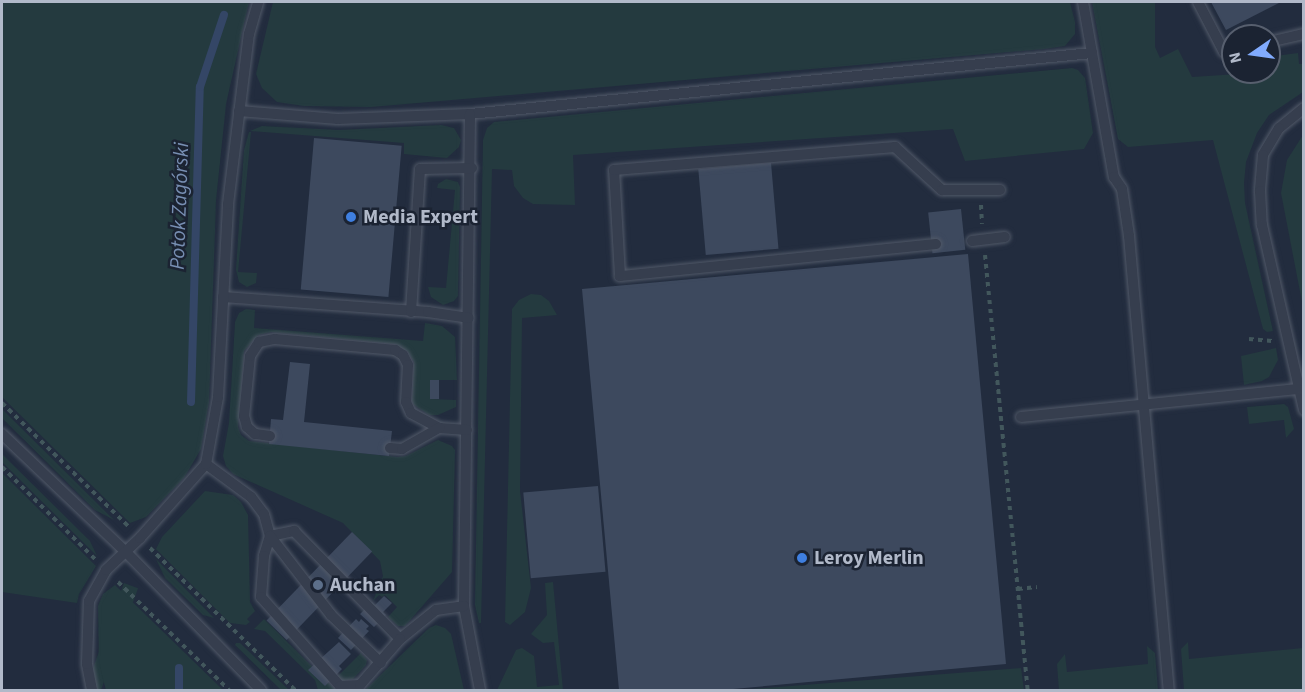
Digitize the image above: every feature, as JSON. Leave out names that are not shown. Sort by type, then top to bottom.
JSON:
[{"type":"lane","points":[[92,690],[87,664],[86,638],[89,601],[106,570],[126,552],[206,464],[218,397],[228,204],[249,34],[258,2]]},
{"type":"lane","points":[[1083,2],[1114,177],[1122,189],[1169,690]]},
{"type":"lane","points":[[1198,2],[1221,46]]},
{"type":"lane","points":[[1281,39],[1304,34]]},
{"type":"lane","points":[[239,111],[338,119],[471,114],[1092,53]]},
{"type":"lane","points":[[1304,108],[1279,129],[1263,155],[1260,191],[1262,225],[1304,410]]},
{"type":"lane","points":[[471,114],[464,606],[480,690]]},
{"type":"lane","points":[[936,244],[620,276],[614,170],[895,147],[942,190],[1000,190]]},
{"type":"lane","points":[[411,312],[420,169],[472,168]]},
{"type":"lane","points":[[972,240],[1005,237]]},
{"type":"lane","points":[[223,297],[469,318]]},
{"type":"lane","points":[[270,436],[255,434],[247,428],[244,416],[250,356],[259,342],[274,339],[395,350],[403,355],[408,364],[406,402],[411,413],[439,428],[467,429]]},
{"type":"lane","points":[[1021,417],[1298,389]]},
{"type":"lane","points":[[390,448],[402,449],[439,428]]},
{"type":"lane","points":[[2,434],[126,552],[261,690]]},
{"type":"lane","points":[[206,464],[251,497],[264,514],[270,536],[331,615],[381,663]]},
{"type":"lane","points":[[270,536],[294,531],[400,639]]},
{"type":"lane","points":[[270,536],[264,556],[261,597],[340,686],[360,685],[400,639],[436,610],[464,606]]},
{"type":"path","points":[[979,189],[1028,690]]},
{"type":"path","points":[[1249,339],[1270,341],[1286,338]]},
{"type":"path","points":[[1018,589],[1037,587]]},
{"type":"green space","points":[[2,2],[249,2],[226,104],[216,201],[209,402],[201,449],[184,478],[146,517],[130,523],[2,397]]},
{"type":"green space","points":[[273,2],[1070,2],[1075,22],[1075,34],[1065,46],[1044,49],[371,107],[304,106],[277,102],[262,88],[256,74]]},
{"type":"green space","points":[[1092,2],[1155,2],[1155,47],[1160,58],[1178,49],[1192,77],[1221,75],[1221,84],[1281,84],[1281,55],[1298,53],[1299,64],[1303,64],[1303,92],[1269,115],[1257,133],[1246,162],[1244,183],[1245,203],[1273,331],[1267,332],[1263,329],[1213,140],[1128,147],[1118,139]]},
{"type":"green space","points":[[1072,68],[1078,70],[1085,78],[1093,133],[1084,149],[965,161],[953,129],[573,155],[575,205],[533,204],[523,198],[514,186],[512,170],[492,169],[481,623],[479,623],[475,605],[483,140],[487,128],[494,122]]},
{"type":"green space","points":[[441,125],[454,128],[461,140],[459,147],[447,158],[404,154],[404,143],[250,131],[262,126],[339,130]]},
{"type":"green space","points":[[249,132],[251,132],[238,272],[257,273],[256,283],[247,287],[239,282],[236,270],[244,150]]},
{"type":"green space","points":[[1303,135],[1303,307],[1281,193],[1287,160]]},
{"type":"green space","points":[[446,179],[458,182],[460,187],[458,296],[454,301],[443,305],[431,297],[428,287],[446,288],[455,190],[437,188],[438,184]]},
{"type":"green space","points":[[531,294],[541,295],[549,301],[557,315],[522,318],[520,491],[531,588],[525,612],[510,625],[505,622],[512,309],[519,300]]},
{"type":"green space","points":[[246,309],[255,310],[254,328],[423,341],[425,323],[442,326],[455,337],[457,380],[430,380],[430,399],[456,400],[456,407],[438,415],[429,415],[414,405],[412,401],[414,362],[408,352],[396,344],[271,332],[258,335],[244,351],[238,427],[241,435],[249,441],[397,457],[406,456],[438,440],[452,446],[455,450],[452,572],[405,626],[398,626],[388,617],[397,607],[385,595],[382,597],[379,595],[373,601],[383,576],[380,561],[343,523],[233,474],[226,466],[223,456],[229,423],[235,322],[239,313]]},
{"type":"green space","points":[[1276,348],[1278,360],[1269,377],[1244,385],[1241,356]]},
{"type":"green space","points":[[1284,404],[1288,407],[1294,429],[1286,438],[1284,420],[1249,424],[1247,407]]},
{"type":"green space","points":[[2,409],[114,520],[95,510],[2,418]]},
{"type":"green space","points":[[2,454],[90,541],[97,556],[2,462]]},
{"type":"green space","points":[[2,473],[96,566],[79,594],[77,603],[2,592]]},
{"type":"green space","points":[[205,491],[233,495],[241,502],[248,515],[250,602],[255,611],[247,619],[250,622],[246,625],[230,623],[156,549],[162,537]]},
{"type":"green space","points":[[156,559],[214,618],[203,615],[165,578]]},
{"type":"green space","points":[[553,582],[563,690],[497,690],[516,650],[522,648],[534,656],[537,687],[559,685],[554,642],[543,643],[531,634],[547,615],[545,583]]},
{"type":"green space","points":[[124,583],[138,588],[101,690],[85,690]]},
{"type":"green space","points":[[115,585],[223,690],[106,690],[99,664],[98,606],[103,594]]},
{"type":"green space","points":[[264,619],[335,689],[339,690],[318,690],[315,680],[265,631],[254,629]]},
{"type":"green space","points":[[436,625],[445,628],[451,634],[464,690],[365,690],[429,628]]},
{"type":"green space","points":[[1188,642],[1189,659],[1303,648],[1303,690],[1184,690],[1181,649]]},
{"type":"green space","points":[[240,643],[289,690],[281,690],[235,645]]},
{"type":"green space","points":[[1147,646],[1155,653],[1158,690],[1059,690],[1057,664],[1065,654],[1067,672],[1148,664]]},
{"type":"green space","points":[[361,653],[367,660],[366,665],[353,679],[344,681],[337,677]]},
{"type":"green space","points":[[1021,668],[1024,690],[740,690]]},
{"type":"building","points":[[1211,2],[1281,2],[1238,24],[1223,24]]},
{"type":"building","name":"Media Expert","points":[[314,138],[402,146],[388,297],[301,289]]},
{"type":"building","points":[[771,163],[778,249],[706,255],[698,169]]},
{"type":"building","points":[[961,209],[965,250],[932,253],[928,212]]},
{"type":"building","name":"Leroy Merlin","points":[[968,254],[1006,664],[722,690],[619,690],[582,289]]},
{"type":"building","points":[[290,362],[310,364],[304,422],[392,431],[389,456],[269,444],[271,419],[283,420]]},
{"type":"building","points":[[430,380],[439,380],[439,399],[430,399]]},
{"type":"building","points":[[598,486],[605,572],[531,578],[523,493]]},
{"type":"building","name":"Auchan","points":[[352,532],[372,551],[287,640],[267,620]]},
{"type":"building","points":[[384,596],[392,603],[383,612],[386,615],[374,627],[360,614],[372,602],[375,605]]},
{"type":"building","points":[[356,619],[359,622],[361,619],[369,626],[366,629],[369,631],[351,650],[338,638]]},
{"type":"building","points":[[339,642],[351,654],[339,666],[342,669],[325,686],[308,670]]},
{"type":"waterway","name":"Potok Zagórski","points":[[191,402],[200,87],[224,15]]},
{"type":"waterway","name":"Potok Zagórski","points":[[179,668],[179,690]]},
{"type":"place","name":"Media Expert","points":[[351,217]]},
{"type":"place","name":"Leroy Merlin","points":[[802,558]]},
{"type":"place","name":"Auchan","points":[[318,585]]}]
